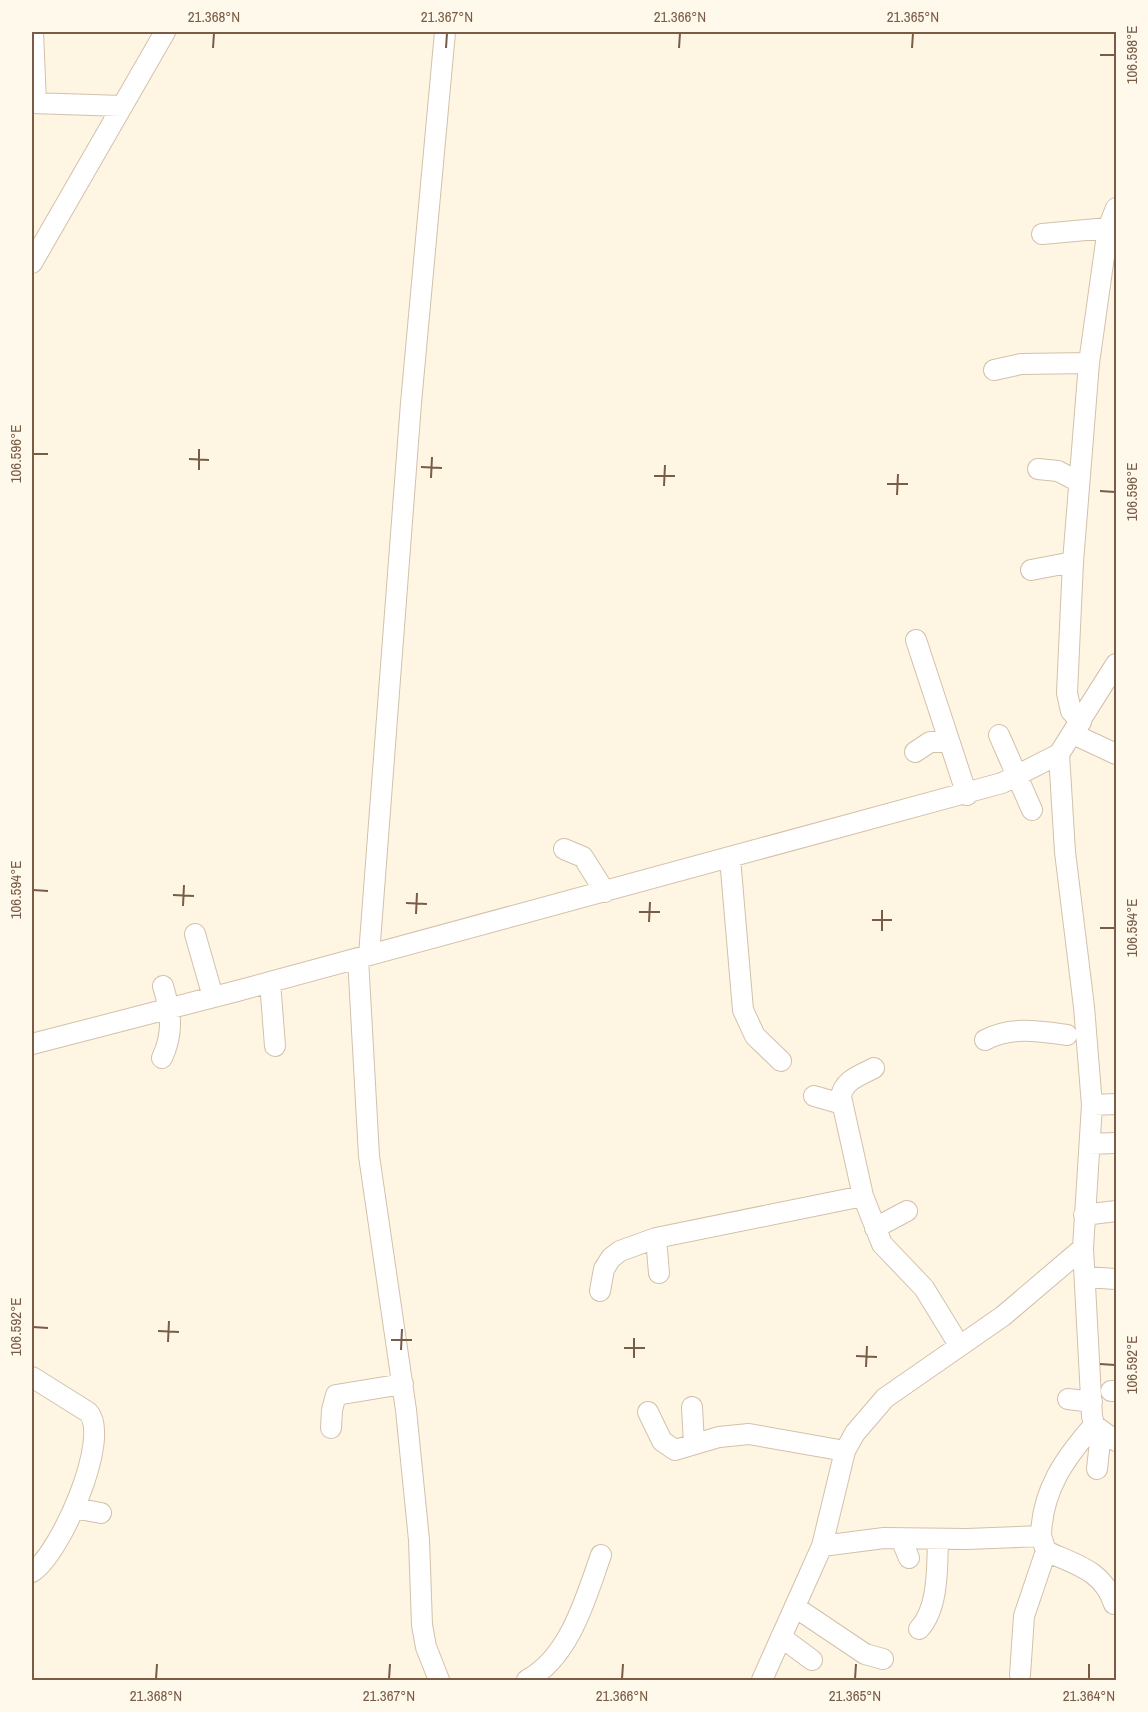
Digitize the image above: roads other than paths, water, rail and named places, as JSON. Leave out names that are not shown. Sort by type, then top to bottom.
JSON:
[{"type":"street","points":[[33,32],[34,103],[122,106]]},
{"type":"street","points":[[32,263],[165,32]]},
{"type":"street","points":[[439,1680],[426,1647],[422,1625],[418,1540],[402,1384],[369,1156],[364,957],[445,32]]},
{"type":"street","points":[[1116,208],[1108,228],[1089,363],[1073,562],[1067,693],[1077,728],[1116,754]]},
{"type":"street","points":[[1042,234],[1108,228]]},
{"type":"street","points":[[994,370],[1021,364],[1089,363]]},
{"type":"street","points":[[1038,469],[1058,471],[1079,482]]},
{"type":"street","points":[[1031,570],[1073,562]]},
{"type":"street","points":[[916,640],[967,795]]},
{"type":"street","points":[[32,1044],[967,795],[1019,776],[1059,754],[1116,664]]},
{"type":"street","points":[[999,735],[1032,810]]},
{"type":"street","points":[[915,752],[930,742],[949,742]]},
{"type":"street","points":[[1059,754],[1078,1036],[1092,1105],[1083,1215],[1083,1248],[1102,1394],[1104,1433],[1098,1469]]},
{"type":"street","points":[[564,849],[583,857],[605,892]]},
{"type":"street","points":[[730,858],[743,1010],[755,1036],[781,1061]]},
{"type":"street","points":[[195,934],[213,997]]},
{"type":"street","points":[[270,982],[275,1047]]},
{"type":"street","points":[[162,1058],[171,1034],[170,1009],[163,986]]},
{"type":"street","points":[[985,1041],[1003,1033],[1024,1030],[1078,1036]]},
{"type":"street","points":[[874,1068],[847,1083],[842,1089],[842,1104],[863,1196],[875,1228],[889,1254],[907,1268],[924,1288],[959,1345]]},
{"type":"street","points":[[814,1096],[842,1104]]},
{"type":"street","points":[[1092,1105],[1116,1104]]},
{"type":"street","points":[[1090,1144],[1113,1143]]},
{"type":"street","points":[[600,1291],[601,1276],[611,1258],[620,1251],[656,1238],[863,1196]]},
{"type":"street","points":[[875,1228],[908,1211]]},
{"type":"street","points":[[1083,1215],[1116,1211]]},
{"type":"street","points":[[656,1238],[659,1273]]},
{"type":"street","points":[[762,1680],[822,1546],[845,1451],[855,1433],[885,1398],[1023,1300],[1083,1248]]},
{"type":"street","points":[[1085,1277],[1116,1279]]},
{"type":"street","points":[[32,1377],[88,1412],[96,1425],[84,1482],[74,1508],[48,1559],[32,1572]]},
{"type":"street","points":[[331,1428],[333,1399],[336,1395],[402,1384]]},
{"type":"street","points":[[1068,1399],[1102,1394]]},
{"type":"street","points":[[692,1407],[694,1444]]},
{"type":"street","points":[[648,1412],[662,1441],[670,1449],[719,1437],[749,1434],[845,1451]]},
{"type":"street","points":[[1020,1674],[1024,1616],[1043,1543],[1043,1509],[1057,1473],[1104,1433]]},
{"type":"street","points":[[74,1508],[101,1513]]},
{"type":"street","points":[[822,1546],[866,1539],[1043,1543],[1099,1577],[1107,1585],[1114,1604]]},
{"type":"street","points":[[901,1539],[909,1558]]},
{"type":"street","points":[[919,1629],[929,1614],[938,1539]]},
{"type":"street","points":[[527,1680],[552,1660],[574,1623],[601,1555]]},
{"type":"street","points":[[795,1607],[866,1654],[883,1659]]},
{"type":"street","points":[[780,1637],[812,1660]]}]
